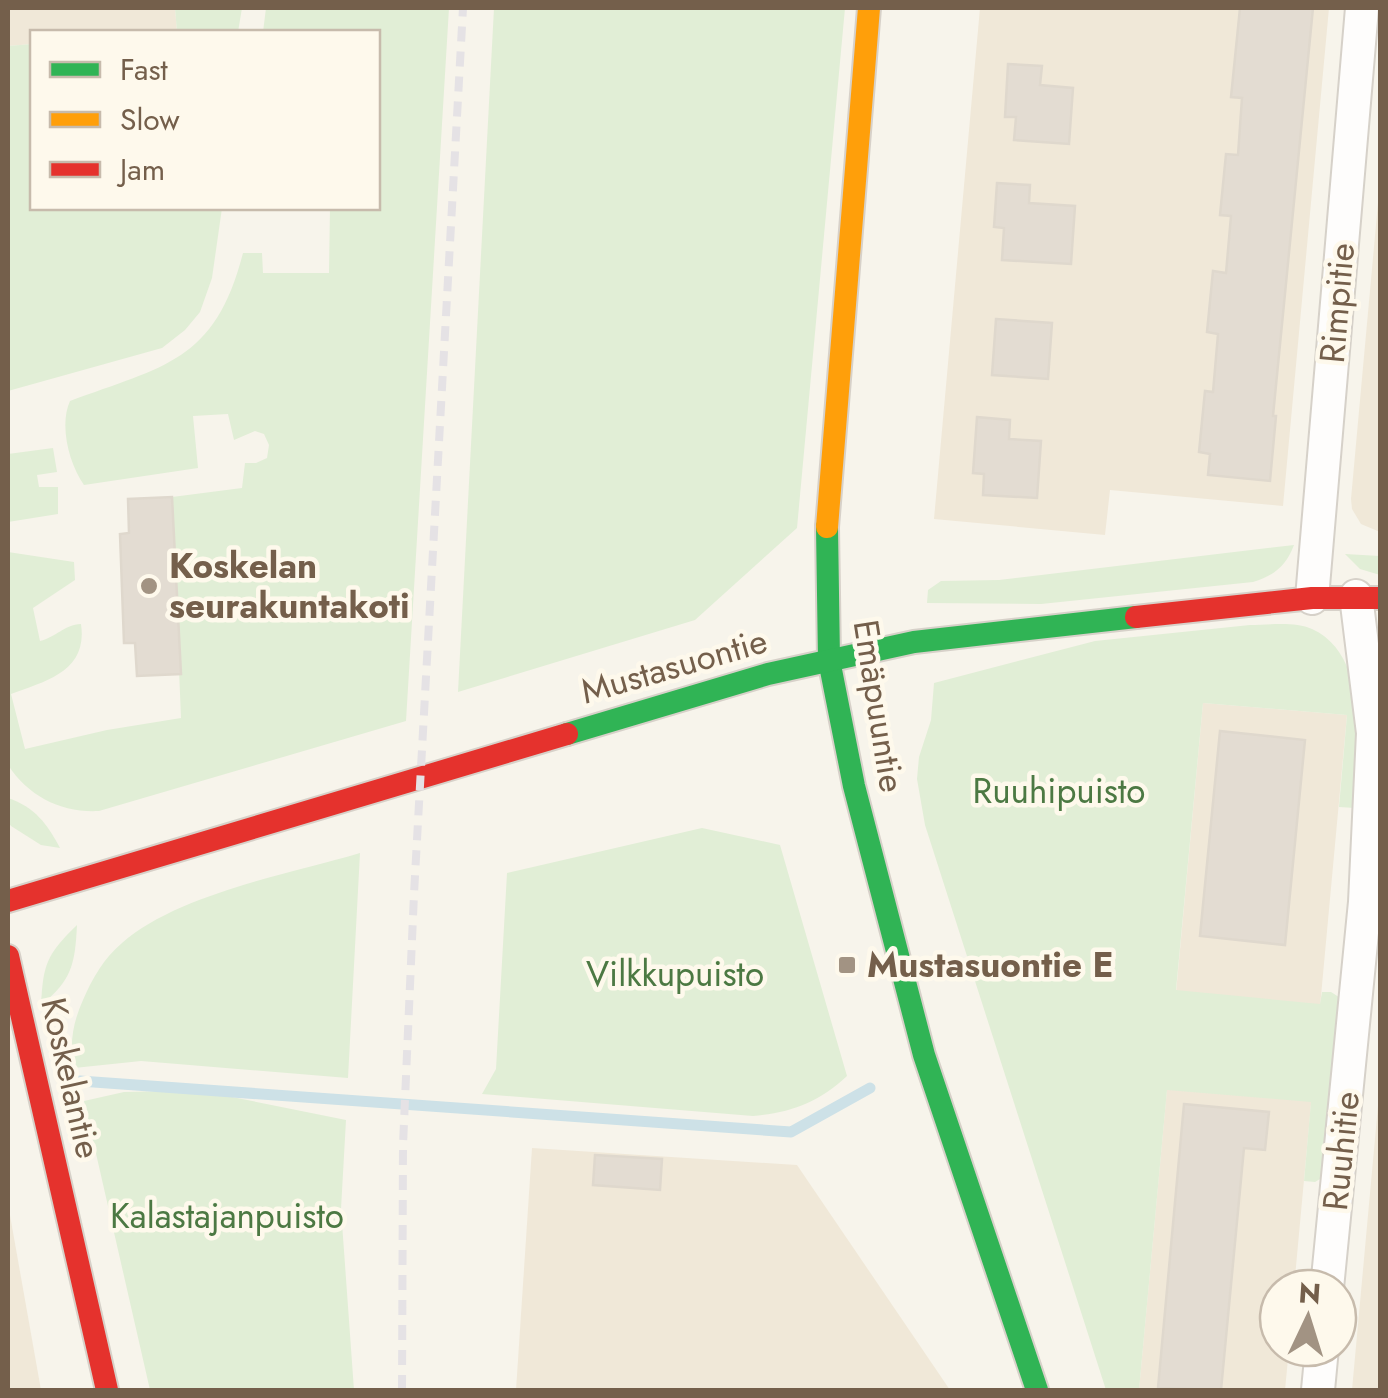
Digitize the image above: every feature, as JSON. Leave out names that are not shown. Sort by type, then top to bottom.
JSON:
[{"type":"street","name":"Emäpuuntie","points":[[868,8],[825,547],[830,660],[854,786],[924,1054],[1037,1390]]},
{"type":"street","name":"Rimpitie","points":[[1312,598],[1362,8]]},
{"type":"street","name":"Mustasuontie","points":[[8,901],[768,674],[830,660],[914,642],[1312,598],[1368,598]]},
{"type":"street","name":"Ruuhitie","points":[[1330,1268],[1359,970],[1373,733],[1368,598]]},
{"type":"street","name":"Koskelantie","points":[[8,956],[107,1390]]},
{"type":"shaded area","points":[[8,8],[175,8],[177,30],[30,30],[30,44],[8,46]]},
{"type":"shaded area","points":[[980,8],[1329,8],[1283,506],[1110,490],[1105,535],[934,519]]},
{"type":"shaded area","points":[[1380,181],[1380,532],[1361,524],[1351,499]]},
{"type":"shaded area","points":[[1203,703],[1347,715],[1296,1268],[1258,1268],[1258,1368],[1287,1368],[1285,1390],[1139,1390]]},
{"type":"shaded area","points":[[1380,1084],[1380,1390],[1352,1390],[1354,1368],[1358,1368],[1358,1324]]},
{"type":"shaded area","points":[[532,1148],[797,1165],[950,1390],[516,1390]]},
{"type":"shaded area","points":[[8,1204],[41,1390],[8,1390]]},
{"type":"green space","points":[[175,8],[242,8],[238,30],[177,30]]},
{"type":"green space","points":[[266,8],[449,8],[406,721],[99,811],[59,806],[26,786],[8,765],[8,552],[74,562],[75,580],[33,608],[40,641],[81,624],[78,653],[62,672],[11,694],[25,749],[181,718],[172,497],[242,488],[245,463],[267,458],[269,445],[264,434],[255,431],[234,440],[228,414],[193,416],[198,468],[84,485],[67,444],[65,421],[70,401],[159,368],[201,338],[231,289],[243,253],[262,253],[263,273],[329,273],[330,210],[380,210],[380,30],[263,30]]},
{"type":"green space","points":[[494,8],[845,8],[797,528],[695,620],[458,692]]},
{"type":"green space","points":[[30,44],[30,210],[222,210],[212,278],[200,312],[185,330],[162,348],[8,391],[8,46]]},
{"type":"green space","points":[[53,448],[57,472],[37,475],[39,487],[58,487],[58,514],[8,522],[8,454]]},
{"type":"green space","points":[[1294,545],[1279,569],[1253,582],[1041,604],[927,603],[928,590],[941,581],[999,580]]},
{"type":"green space","points":[[1345,554],[1380,556],[1380,575],[1360,569]]},
{"type":"green space","name":"Ruuhipuisto","points":[[1290,624],[1312,629],[1331,642],[1344,661],[1357,709],[1355,808],[1339,807],[1347,715],[1203,703],[1176,990],[1320,1004],[1322,992],[1331,992],[1342,999],[1325,1176],[1315,1182],[1304,1181],[1311,1102],[1167,1090],[1139,1390],[1106,1390],[925,825],[917,779],[919,757],[931,720],[934,683],[1095,641]]},
{"type":"green space","points":[[8,798],[39,817],[60,848],[41,845],[11,826]]},
{"type":"green space","name":"Vilkkupuisto","points":[[702,828],[780,845],[847,1076],[804,1105],[753,1116],[482,1094],[496,1069],[507,873]]},
{"type":"green space","points":[[360,853],[348,1078],[141,1061],[74,1068],[72,1042],[80,1008],[99,969],[122,943],[145,926],[203,899]]},
{"type":"green space","points":[[77,925],[70,970],[41,1005],[49,961]]},
{"type":"green space","name":"Kalastajanpuisto","points":[[124,1092],[227,1096],[346,1120],[341,1209],[354,1390],[150,1390],[84,1101]]},
{"type":"building","points":[[1240,8],[1313,8],[1270,481],[1208,475],[1210,454],[1199,452],[1205,391],[1213,392],[1218,334],[1207,332],[1213,271],[1226,273],[1231,216],[1220,215],[1226,154],[1238,155],[1242,98],[1231,97]]},
{"type":"building","points":[[1008,64],[1042,66],[1040,85],[1073,88],[1069,144],[1014,140],[1016,117],[1005,117]]},
{"type":"building","points":[[997,183],[1030,185],[1029,203],[1075,206],[1071,264],[1002,260],[1004,228],[994,227]]},
{"type":"building","points":[[996,319],[1052,323],[1048,379],[992,375]]},
{"type":"building","points":[[977,417],[1010,420],[1009,439],[1041,441],[1037,498],[983,495],[984,474],[973,473]]},
{"type":"building","name":"Koskelan seurakuntakoti","points":[[172,497],[181,674],[137,676],[135,643],[124,643],[120,534],[129,533],[128,499]]},
{"type":"building","points":[[1220,731],[1305,740],[1285,945],[1200,936]]},
{"type":"building","points":[[1184,1104],[1269,1112],[1265,1150],[1244,1148],[1221,1390],[1158,1388]]},
{"type":"building","points":[[595,1155],[662,1159],[660,1190],[593,1185]]},
{"type":"waterway","points":[[80,1081],[791,1132],[870,1088]]},
{"type":"railway","points":[[402,1390],[403,1145],[414,894],[463,8]]},
{"type":"traffic: fast","points":[[827,527],[829,660],[854,786],[924,1055],[1037,1390]]},
{"type":"traffic: fast","points":[[567,734],[768,674],[914,642],[1136,617]]},
{"type":"traffic: slow","points":[[827,527],[869,8]]},
{"type":"traffic: jam","points":[[1136,617],[1312,598],[1380,598]]},
{"type":"traffic: jam","points":[[8,901],[567,734]]},
{"type":"traffic: jam","points":[[8,956],[107,1390]]},
{"type":"place","name":"Koskelan seurakuntakoti","points":[[149,586]]},
{"type":"place","name":"Mustasuontie E","points":[[847,965]]}]
